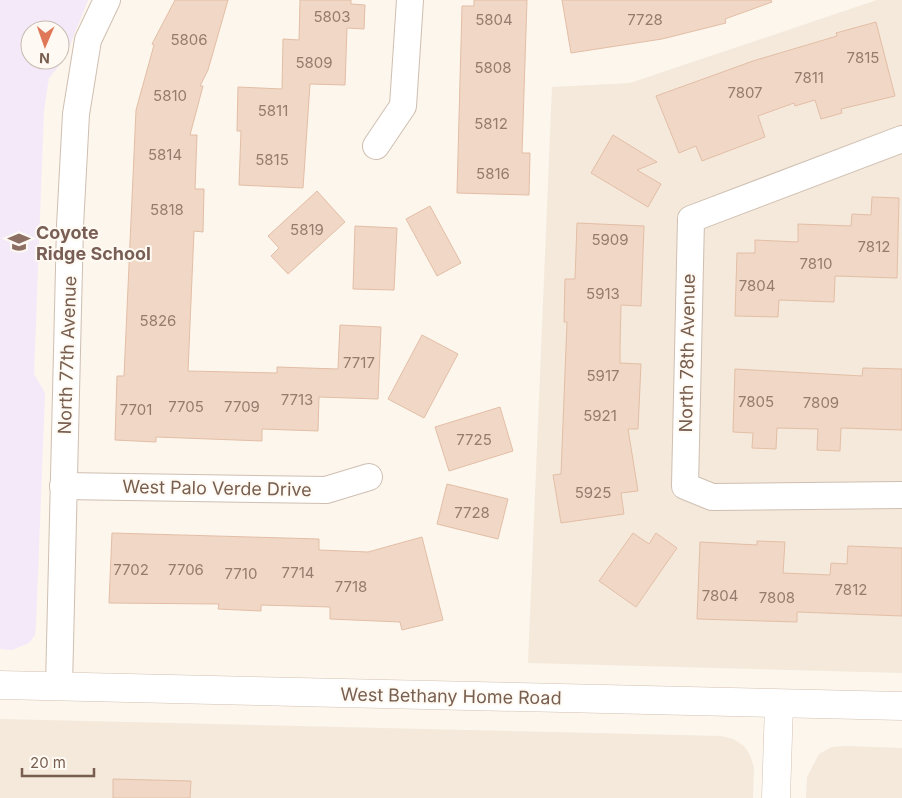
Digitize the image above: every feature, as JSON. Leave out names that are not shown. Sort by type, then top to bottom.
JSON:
[{"type":"main road","name":"West Bethany Home Road","points":[[0,685],[902,706]]},
{"type":"main road","points":[[776,798],[779,704]]},
{"type":"street","name":"North 77th Avenue","points":[[59,686],[63,486],[76,114],[88,40],[107,0]]},
{"type":"street","points":[[376,146],[403,106],[410,0]]},
{"type":"street","name":"North 78th Avenue","points":[[902,139],[690,219],[685,486],[712,497],[902,495]]},
{"type":"street","name":"West Palo Verde Drive","points":[[63,486],[326,490],[369,477]]},
{"type":"shaded area","name":"Coyote Ridge School","points":[[0,0],[88,0],[70,45],[70,20],[20,20],[20,70],[56,70],[49,78],[44,110],[34,374],[45,393],[36,624],[35,635],[29,643],[12,650],[0,649]]},
{"type":"shaded area","points":[[877,0],[902,0],[902,673],[528,663],[552,87],[630,83]]},
{"type":"shaded area","points":[[0,719],[721,736],[733,739],[744,746],[750,755],[754,767],[753,798],[0,798]]},
{"type":"shaded area","points":[[832,747],[902,748],[902,798],[806,798],[807,777],[819,754]]},
{"type":"building","points":[[175,0],[228,0],[208,70],[200,86],[203,86],[190,135],[197,135],[195,189],[204,189],[203,232],[194,231],[188,371],[277,373],[277,367],[338,369],[340,325],[381,327],[378,399],[319,397],[318,431],[262,429],[262,441],[156,437],[156,442],[115,440],[117,376],[124,376],[136,110],[154,45],[152,44]]},
{"type":"building","points":[[300,0],[351,0],[351,4],[365,5],[364,29],[347,28],[345,85],[310,84],[303,188],[239,185],[241,131],[237,131],[238,87],[282,89],[283,39],[299,40]]},
{"type":"building","points":[[474,0],[527,0],[522,153],[530,153],[529,195],[457,193],[462,6],[474,6]]},
{"type":"building","points":[[562,0],[771,0],[772,2],[725,19],[726,23],[662,39],[571,53]]},
{"type":"building","points":[[876,22],[895,96],[841,109],[842,113],[821,119],[815,100],[795,106],[794,103],[758,116],[765,137],[702,161],[696,146],[679,153],[656,96],[753,61],[837,36],[836,33]]},
{"type":"building","points":[[613,135],[657,162],[637,170],[661,184],[648,207],[591,173]]},
{"type":"building","points":[[317,191],[345,222],[288,274],[271,256],[279,248],[268,236]]},
{"type":"building","points":[[872,197],[899,198],[897,278],[835,276],[834,302],[779,300],[778,317],[735,316],[737,253],[755,253],[755,240],[798,242],[798,224],[851,226],[852,214],[871,215]]},
{"type":"building","points":[[430,206],[461,263],[437,276],[406,219]]},
{"type":"building","points":[[577,223],[644,226],[641,306],[621,305],[620,345],[620,363],[641,364],[638,429],[628,429],[638,491],[621,493],[624,514],[561,523],[553,475],[561,474],[567,322],[564,322],[565,279],[575,279]]},
{"type":"building","points":[[355,226],[397,228],[394,290],[353,289]]},
{"type":"building","points":[[422,335],[458,354],[424,418],[388,399]]},
{"type":"building","points":[[863,368],[902,369],[902,430],[841,428],[840,451],[817,450],[818,429],[777,428],[776,449],[752,448],[753,433],[733,432],[735,369],[862,376]]},
{"type":"building","points":[[500,407],[513,451],[449,471],[435,427]]},
{"type":"building","points":[[447,484],[508,499],[498,539],[437,524]]},
{"type":"building","points":[[112,533],[319,539],[319,550],[368,552],[422,537],[443,620],[402,630],[400,622],[330,619],[330,607],[261,605],[261,611],[218,609],[219,604],[109,603]]},
{"type":"building","points":[[633,533],[649,544],[656,533],[677,548],[636,607],[599,581]]},
{"type":"building","points":[[757,541],[785,542],[783,573],[830,575],[831,563],[847,564],[848,546],[902,548],[902,616],[797,612],[797,622],[697,619],[700,542],[757,545]]},
{"type":"building","points":[[113,779],[191,781],[190,798],[113,798]]},
{"type":"place","name":"Coyote Ridge School","points":[[19,242]]}]
